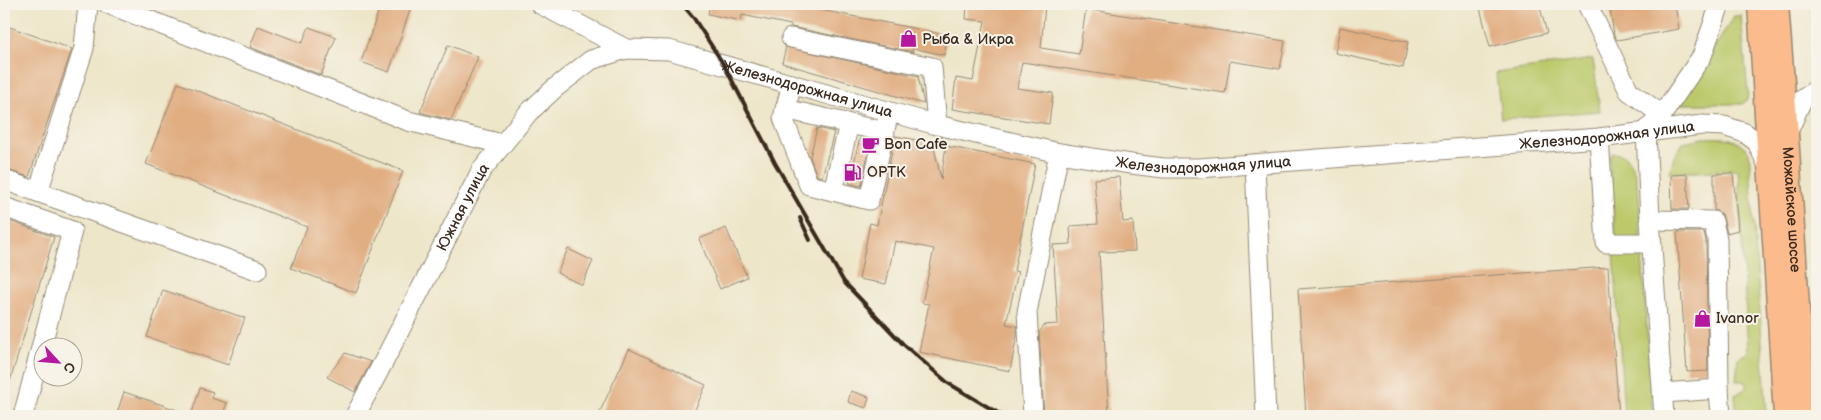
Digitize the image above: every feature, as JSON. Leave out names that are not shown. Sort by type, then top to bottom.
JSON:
[{"type":"main road","name":"Можайское шоссе","points":[[1759,4],[1785,416]]},
{"type":"main road","name":"Можайское шоссе","points":[[1777,4],[1805,416]]},
{"type":"street","points":[[38,192],[84,48],[88,4]]},
{"type":"street","points":[[108,4],[408,121],[502,144]]},
{"type":"street","points":[[540,4],[626,49]]},
{"type":"street","points":[[1587,4],[1629,91],[1662,115]]},
{"type":"street","points":[[1664,416],[1650,220],[1646,131],[1662,115],[1702,56],[1720,4]]},
{"type":"street","points":[[791,38],[932,67],[937,125]]},
{"type":"street","name":"Южная улица","points":[[355,416],[481,171],[528,113],[555,88],[591,60],[626,49]]},
{"type":"street","name":"Железнодорожная улица","points":[[626,49],[669,50],[937,125],[1059,153],[1164,168],[1199,168],[1599,138],[1702,125],[1724,126],[1745,133],[1757,142],[1770,172]]},
{"type":"street","points":[[792,84],[783,118],[809,185],[869,200],[889,112]]},
{"type":"street","points":[[1787,134],[1802,100],[1817,89]]},
{"type":"street","points":[[786,108],[885,132]]},
{"type":"street","points":[[833,191],[849,124]]},
{"type":"street","points":[[1599,138],[1606,243],[1652,243]]},
{"type":"street","points":[[1033,416],[1027,312],[1059,153]]},
{"type":"street","points":[[1255,164],[1266,416]]},
{"type":"street","points":[[4,180],[257,270]]},
{"type":"street","points":[[4,207],[72,231],[23,416]]},
{"type":"street","points":[[1650,220],[1713,221],[1717,239],[1721,416]]},
{"type":"street","points":[[1663,393],[1719,388]]},
{"type":"green space","points":[[1734,16],[1741,16],[1747,100],[1742,104],[1680,104]]},
{"type":"green space","points":[[1593,59],[1600,111],[1501,119],[1496,73]]},
{"type":"green space","points":[[1817,107],[1817,203],[1813,110]]},
{"type":"green space","points":[[1703,138],[1734,140],[1749,152],[1767,416],[1737,416],[1735,395],[1747,388],[1744,381],[1736,381],[1738,358],[1748,352],[1738,170],[1670,173],[1674,156],[1684,142]]},
{"type":"green space","points":[[1612,153],[1620,154],[1627,159],[1633,168],[1639,193],[1640,241],[1616,243],[1609,160]]},
{"type":"green space","points":[[1639,250],[1642,255],[1653,416],[1624,416],[1614,251]]},
{"type":"building","points":[[381,4],[412,4],[389,72],[361,62]]},
{"type":"building","points":[[710,4],[790,4],[948,35],[944,55],[912,48],[913,52],[742,15],[741,21],[708,14]]},
{"type":"building","points":[[967,4],[1045,5],[1041,48],[1079,54],[1086,9],[1285,41],[1280,69],[1230,61],[1225,93],[1022,62],[1017,88],[1053,93],[1049,124],[952,109],[956,78],[973,81],[985,21],[966,19]]},
{"type":"building","points":[[1479,4],[1539,4],[1547,33],[1490,47]]},
{"type":"building","points":[[1642,4],[1675,4],[1679,29],[1617,40],[1614,35],[1610,9]]},
{"type":"building","points":[[4,25],[72,49],[29,177],[4,169]]},
{"type":"building","points":[[258,26],[302,43],[309,27],[336,37],[321,75],[250,47]]},
{"type":"building","points":[[1340,27],[1408,42],[1403,68],[1335,53]]},
{"type":"building","points":[[448,45],[478,57],[451,120],[420,112]]},
{"type":"building","points":[[786,47],[918,76],[924,104],[782,63]]},
{"type":"building","points":[[178,83],[403,171],[356,293],[291,268],[307,227],[146,164]]},
{"type":"building","points":[[817,128],[834,132],[822,177],[817,176],[810,157]]},
{"type":"building","points":[[895,136],[933,143],[941,179],[946,146],[1035,164],[1014,271],[1018,272],[1006,324],[1017,326],[1010,371],[919,352],[929,304],[922,303],[934,249],[895,241],[886,284],[859,279],[870,223],[877,225]]},
{"type":"building","points":[[860,138],[871,140],[861,186],[849,183]]},
{"type":"building","points":[[1733,173],[1738,230],[1727,233],[1722,214],[1714,210],[1714,174]]},
{"type":"building","points":[[1687,174],[1689,209],[1672,209],[1671,175]]},
{"type":"building","points":[[1119,177],[1123,222],[1133,221],[1135,251],[1099,252],[1109,416],[1044,416],[1039,332],[1045,325],[1058,324],[1053,245],[1071,244],[1070,226],[1098,224],[1094,179]]},
{"type":"building","points":[[4,219],[54,237],[7,391],[4,391]]},
{"type":"building","points":[[726,228],[747,277],[720,289],[699,239]]},
{"type":"building","points":[[1677,232],[1704,232],[1706,240],[1708,371],[1687,372]]},
{"type":"building","points":[[568,249],[593,261],[582,285],[557,273]]},
{"type":"building","points":[[1608,267],[1619,416],[1306,416],[1298,289]]},
{"type":"building","points":[[163,290],[245,318],[228,365],[147,337]]},
{"type":"building","points":[[629,349],[706,385],[692,416],[598,416]]},
{"type":"building","points":[[345,353],[371,362],[355,392],[327,377]]},
{"type":"building","points":[[200,388],[213,392],[211,398],[227,403],[222,416],[191,416]]},
{"type":"building","points":[[851,391],[869,397],[866,408],[848,402]]},
{"type":"building","points":[[124,392],[189,414],[189,416],[116,416]]},
{"type":"railway","points":[[682,4],[693,17],[724,65],[775,163],[844,282],[903,344],[948,383],[1003,416]]},
{"type":"railway","points":[[800,218],[810,240]]},
{"type":"place","name":"Рыба & Икра","points":[[908,39]]},
{"type":"place","name":"Bon Cafe","points":[[870,144]]},
{"type":"place","name":"ОРТК","points":[[853,172]]},
{"type":"place","name":"Ivanor","points":[[1702,318]]}]
